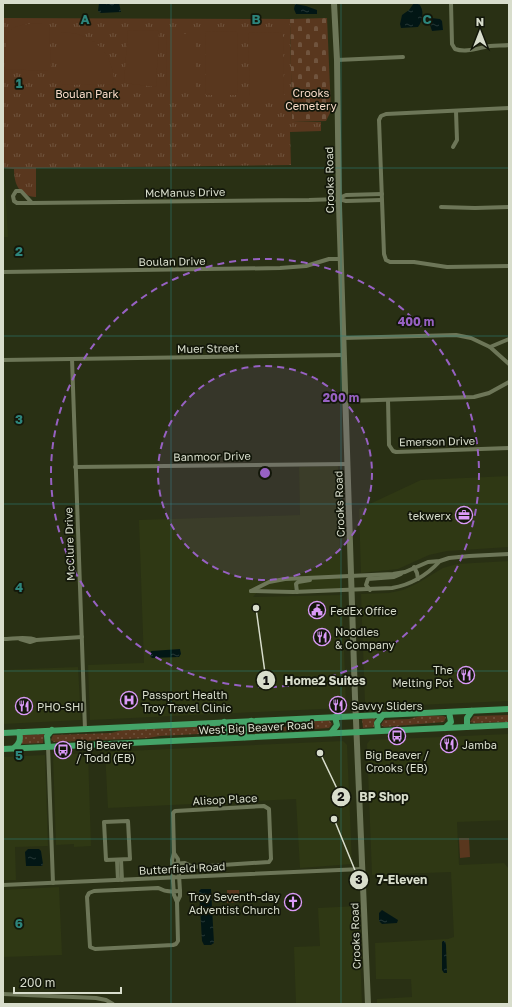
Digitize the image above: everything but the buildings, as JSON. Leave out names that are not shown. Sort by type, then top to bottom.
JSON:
[{"type":"main road","name":"Crooks Road","points":[[334,3],[356,732],[368,1004]]},
{"type":"main road","name":"West Big Beaver Road","points":[[3,732],[509,710]]},
{"type":"main road","points":[[467,727],[467,718],[472,711]]},
{"type":"main road","points":[[445,728],[451,722],[450,712]]},
{"type":"main road","points":[[378,731],[377,723],[383,715]]},
{"type":"main road","points":[[331,733],[337,725],[335,717]]},
{"type":"main road","points":[[245,737],[243,732],[244,728],[251,721]]},
{"type":"main road","points":[[221,738],[227,731],[224,722]]},
{"type":"main road","name":"West Big Beaver Road","points":[[3,749],[509,725]]},
{"type":"main road","points":[[48,746],[47,736],[52,730]]},
{"type":"main road","points":[[14,748],[20,742],[19,732]]},
{"type":"street","points":[[451,3],[452,44],[455,49],[476,50],[491,46],[509,45]]},
{"type":"street","points":[[336,60],[403,58]]},
{"type":"street","points":[[509,108],[386,114],[381,116],[379,120],[384,256],[386,260],[390,262],[414,262],[447,267],[509,266]]},
{"type":"street","points":[[453,148],[457,140],[456,111]]},
{"type":"street","points":[[339,199],[346,196],[382,194]]},
{"type":"street","points":[[339,199],[346,201],[382,200]]},
{"type":"street","name":"McManus Drive","points":[[32,203],[339,199]]},
{"type":"street","points":[[441,207],[509,207]]},
{"type":"street","name":"Boulan Drive","points":[[3,272],[280,268],[306,266],[329,260],[341,259]]},
{"type":"street","points":[[343,338],[456,335],[471,338],[490,347],[509,364]]},
{"type":"street","points":[[490,347],[509,338]]},
{"type":"street","name":"Muer Street","points":[[3,360],[344,355]]},
{"type":"street","name":"McClure Drive","points":[[72,359],[85,729]]},
{"type":"street","points":[[346,402],[479,397],[509,382]]},
{"type":"street","name":"Emerson Drive","points":[[388,400],[390,446],[393,451],[509,448]]},
{"type":"street","name":"Banmoor Drive","points":[[75,466],[348,464]]},
{"type":"street","points":[[370,590],[366,587],[368,579],[397,577],[414,567],[428,562],[457,557],[509,554]]},
{"type":"street","points":[[405,572],[351,577],[293,579],[269,582],[251,591],[352,591],[398,587],[418,579],[433,569],[440,561]]},
{"type":"street","points":[[414,567],[418,579]]},
{"type":"street","points":[[297,592],[296,584],[298,582],[307,581],[314,578]]},
{"type":"street","points":[[269,582],[268,588],[270,592]]},
{"type":"street","points":[[3,640],[30,637],[36,640],[82,637]]},
{"type":"street","points":[[48,746],[53,883]]},
{"type":"street","name":"Alisop Place","points":[[172,864],[185,863],[193,867],[269,862],[271,859],[269,809],[264,806],[175,811],[173,813],[174,853],[172,864],[173,892]]},
{"type":"street","points":[[128,821],[130,859],[119,860],[106,860],[104,822],[128,821]]},
{"type":"street","name":"Alisop Place","points":[[174,853],[178,859],[180,891],[180,896],[177,902]]},
{"type":"street","points":[[119,860],[120,880]]},
{"type":"street","name":"Butterfield Road","points":[[3,885],[362,869]]},
{"type":"street","points":[[173,892],[177,902],[178,941],[176,944],[95,949],[90,947],[87,897],[89,893],[94,891],[158,888],[161,888],[164,891],[180,891]]},
{"type":"street","points":[[3,994],[96,998],[106,1000],[113,1004]]},
{"type":"shaded area","points":[[4,168],[8,237],[3,237]]},
{"type":"shaded area","points":[[338,466],[341,589],[260,589],[253,597],[342,595],[346,704],[342,708],[90,720],[88,665],[144,663],[139,520],[300,515],[299,467]]},
{"type":"shaded area","points":[[509,476],[509,547],[447,551],[429,555],[398,569],[361,573],[359,509],[421,480]]},
{"type":"shaded area","points":[[509,561],[509,701],[370,707],[365,703],[361,594],[389,593],[403,590],[443,568],[457,564]]},
{"type":"shaded area","points":[[78,667],[81,720],[3,724],[3,670]]},
{"type":"shaded area","points":[[509,734],[509,820],[457,822],[459,865],[504,863],[509,869],[509,1004],[377,1004],[377,999],[412,997],[411,979],[376,979],[375,943],[448,939],[454,937],[451,872],[372,875],[367,744],[370,740]]},
{"type":"shaded area","points":[[343,741],[347,745],[352,864],[300,868],[296,799],[108,808],[105,752]]},
{"type":"shaded area","points":[[88,753],[91,846],[74,847],[74,844],[56,845],[53,755]]},
{"type":"shaded area","points":[[45,755],[48,846],[15,847],[16,880],[3,880],[3,757]]},
{"type":"shaded area","points":[[59,887],[62,955],[3,957],[3,890]]},
{"type":"shaded area","points":[[358,906],[362,1004],[296,1004],[294,947],[320,946],[318,908]]},
{"type":"green space","name":"Boulan Park","points":[[3,18],[290,19],[292,122],[321,122],[321,131],[290,132],[291,165],[36,168],[36,197],[30,196],[22,192],[16,184],[14,169],[3,168]]},
{"type":"green space","name":"Crooks Cemetery","points":[[327,18],[331,111],[326,121],[292,122],[290,19]]},
{"type":"green space","points":[[26,24],[49,24],[51,68],[48,71],[4,69],[7,35],[14,27]]},
{"type":"green space","points":[[128,30],[159,31],[156,87],[124,83]]},
{"type":"green space","points":[[237,31],[238,95],[206,95],[205,32]]},
{"type":"green space","points":[[60,32],[82,36],[99,46],[110,62],[114,84],[63,85],[60,81]]},
{"type":"green space","points":[[283,32],[284,97],[250,97],[248,33]]},
{"type":"green space","points":[[166,34],[196,34],[196,88],[167,88]]},
{"type":"green space","points":[[509,715],[509,722],[470,722],[474,716]]},
{"type":"green space","points":[[421,716],[446,717],[444,722],[384,727],[381,725],[384,720],[409,719]]},
{"type":"green space","points":[[375,718],[374,727],[363,728],[362,719]]},
{"type":"green space","points":[[329,720],[332,724],[329,728],[251,733],[248,731],[251,728],[303,726],[315,721]]},
{"type":"green space","points":[[219,726],[222,729],[218,733],[54,742],[51,740],[53,735]]},
{"type":"green space","points":[[44,734],[43,743],[22,744],[22,735]]},
{"type":"green space","points":[[459,838],[469,838],[470,857],[460,858]]},
{"type":"green space","points":[[227,890],[239,890],[240,902],[227,903]]},
{"type":"water","points":[[99,3],[119,3],[121,12],[101,13],[98,11]]},
{"type":"water","points":[[414,3],[418,3],[422,8],[422,18],[420,24],[418,27],[401,28],[400,24],[402,15],[409,10]]},
{"type":"water","points":[[295,4],[317,10],[317,14],[296,14],[294,9]]},
{"type":"water","points":[[431,18],[440,19],[442,21],[443,30],[432,31],[429,22]]},
{"type":"water","points":[[180,649],[181,654],[179,657],[152,658],[150,656],[151,651]]},
{"type":"water","points":[[28,849],[39,849],[41,851],[42,866],[26,866],[25,852]]},
{"type":"water","points":[[201,889],[211,889],[214,943],[211,945],[204,945],[202,941],[199,891]]},
{"type":"water","points":[[382,910],[398,920],[397,923],[382,924],[379,921],[379,913]]},
{"type":"water","points":[[443,941],[445,941],[446,945],[447,973],[444,973],[442,970]]},
{"type":"place","name":"tekwerx","points":[[464,515]]},
{"type":"place","name":"Home2 Suites","points":[[256,608]]},
{"type":"place","name":"FedEx Office","points":[[317,610]]},
{"type":"place","name":"Noodles & Company","points":[[322,637]]},
{"type":"place","name":"The Melting Pot","points":[[466,675]]},
{"type":"place","name":"Passport Health Troy Travel Clinic","points":[[129,700]]},
{"type":"place","name":"Savvy Sliders","points":[[338,705]]},
{"type":"place","name":"PHO-SHI","points":[[24,706]]},
{"type":"place","name":"Big Beaver / Crooks (EB)","points":[[397,736]]},
{"type":"place","name":"Jamba","points":[[449,744]]},
{"type":"place","name":"Big Beaver / Todd (EB)","points":[[63,750]]},
{"type":"place","name":"BP Shop","points":[[320,753]]},
{"type":"place","name":"7-Eleven","points":[[334,819]]},
{"type":"place","name":"Troy Seventh-day Adventist Church","points":[[293,902]]}]
